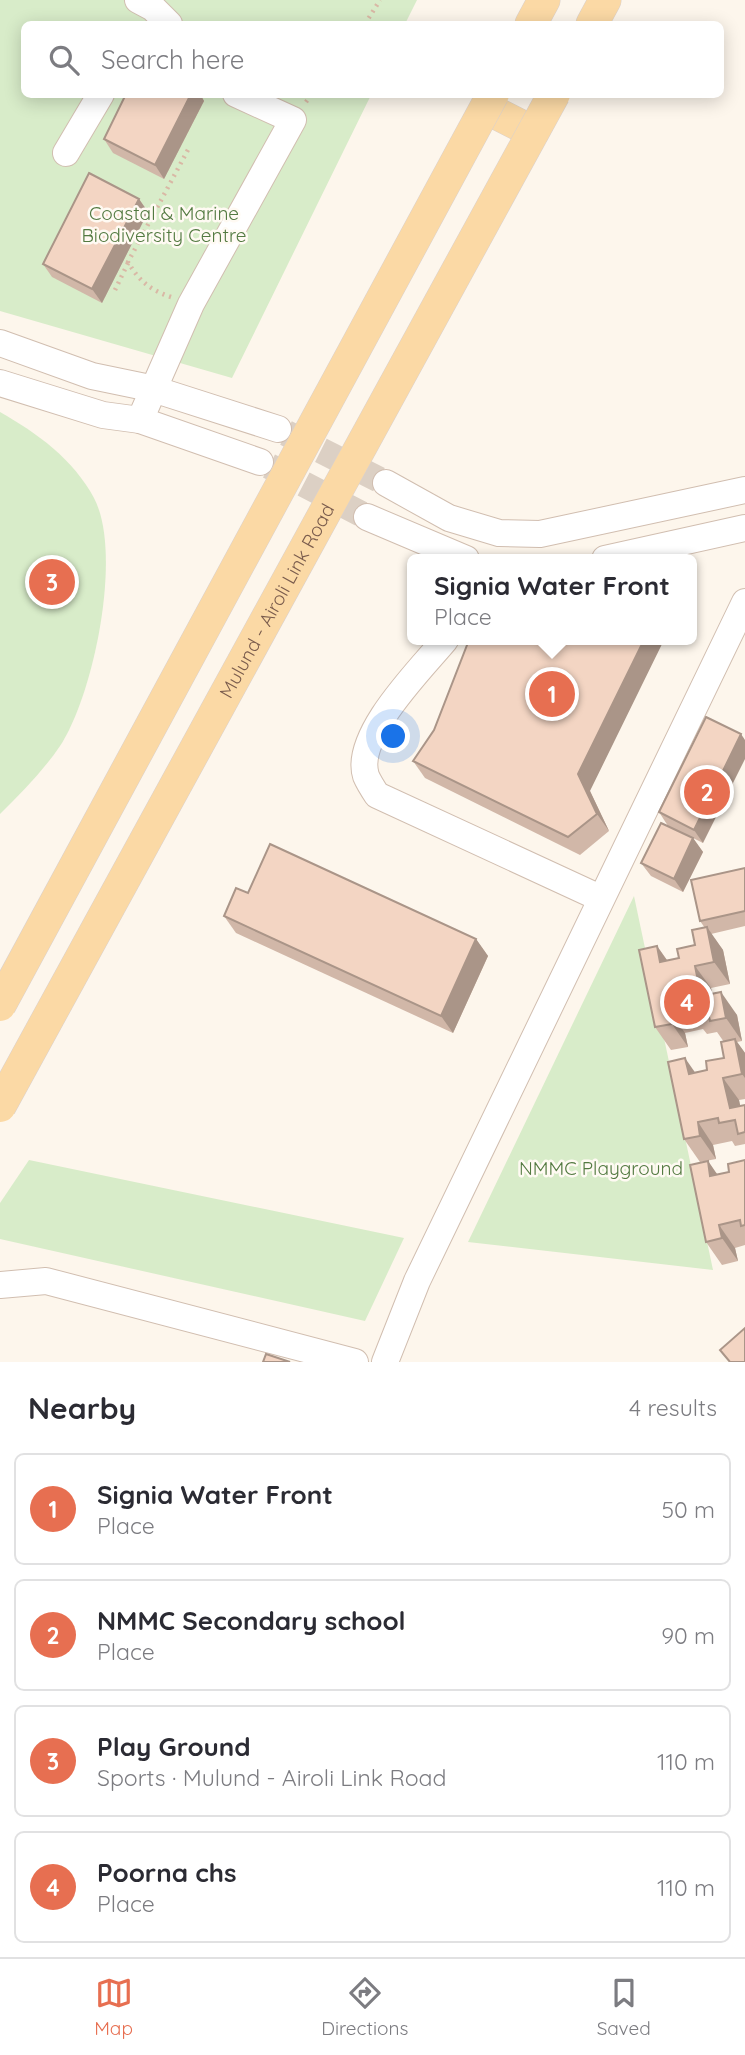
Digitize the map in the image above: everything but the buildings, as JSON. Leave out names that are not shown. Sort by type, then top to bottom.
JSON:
[{"type":"main road","points":[[533,21],[544,0]]},
{"type":"main road","points":[[594,21],[605,0]]},
{"type":"main road","name":"Mulund - Airoli Link Road","points":[[0,1106],[552,98]]},
{"type":"main road","points":[[0,1005],[489,101],[533,132]]},
{"type":"street","points":[[66,153],[99,98]]},
{"type":"street","points":[[140,420],[191,304],[293,120],[245,98]]},
{"type":"street","points":[[0,343],[92,376],[153,388],[278,429]]},
{"type":"street","points":[[0,383],[103,415],[140,420],[260,462]]},
{"type":"street","points":[[386,482],[449,518],[499,533],[540,534],[745,490]]},
{"type":"street","points":[[367,517],[454,554]]},
{"type":"street","points":[[628,554],[745,528]]},
{"type":"street","points":[[385,1362],[417,1281],[600,898],[742,619]]},
{"type":"street","points":[[441,645],[379,721],[365,755],[366,775],[377,795],[600,898]]},
{"type":"street","points":[[0,1285],[46,1280],[355,1362]]},
{"type":"path","points":[[367,21],[380,0]]},
{"type":"path","points":[[115,289],[190,146]]},
{"type":"path","points":[[128,262],[138,279],[153,291],[191,304]]},
{"type":"green space","name":"Coastal & Marine Biodiversity Centre","points":[[0,0],[417,0],[406,21],[21,21],[21,98],[370,98],[232,378],[0,311]]},
{"type":"green space","points":[[0,412],[53,448],[76,471],[94,498],[102,522],[106,553],[101,623],[84,693],[72,723],[47,764],[0,814]]},
{"type":"green space","name":"NMMC Playground","points":[[634,896],[713,1270],[468,1242]]},
{"type":"green space","points":[[29,1160],[404,1238],[365,1321],[0,1239],[0,1203]]},
{"type":"tunnel","points":[[286,433],[386,483]]},
{"type":"tunnel","points":[[269,466],[367,517]]},
{"type":"place","name":"Play Ground","points":[[52,582]]},
{"type":"place","name":"Signia Water Front","points":[[552,694]]},
{"type":"place","name":"NMMC Secondary school","points":[[707,792]]},
{"type":"place","name":"Poorna chs","points":[[687,1002]]}]
